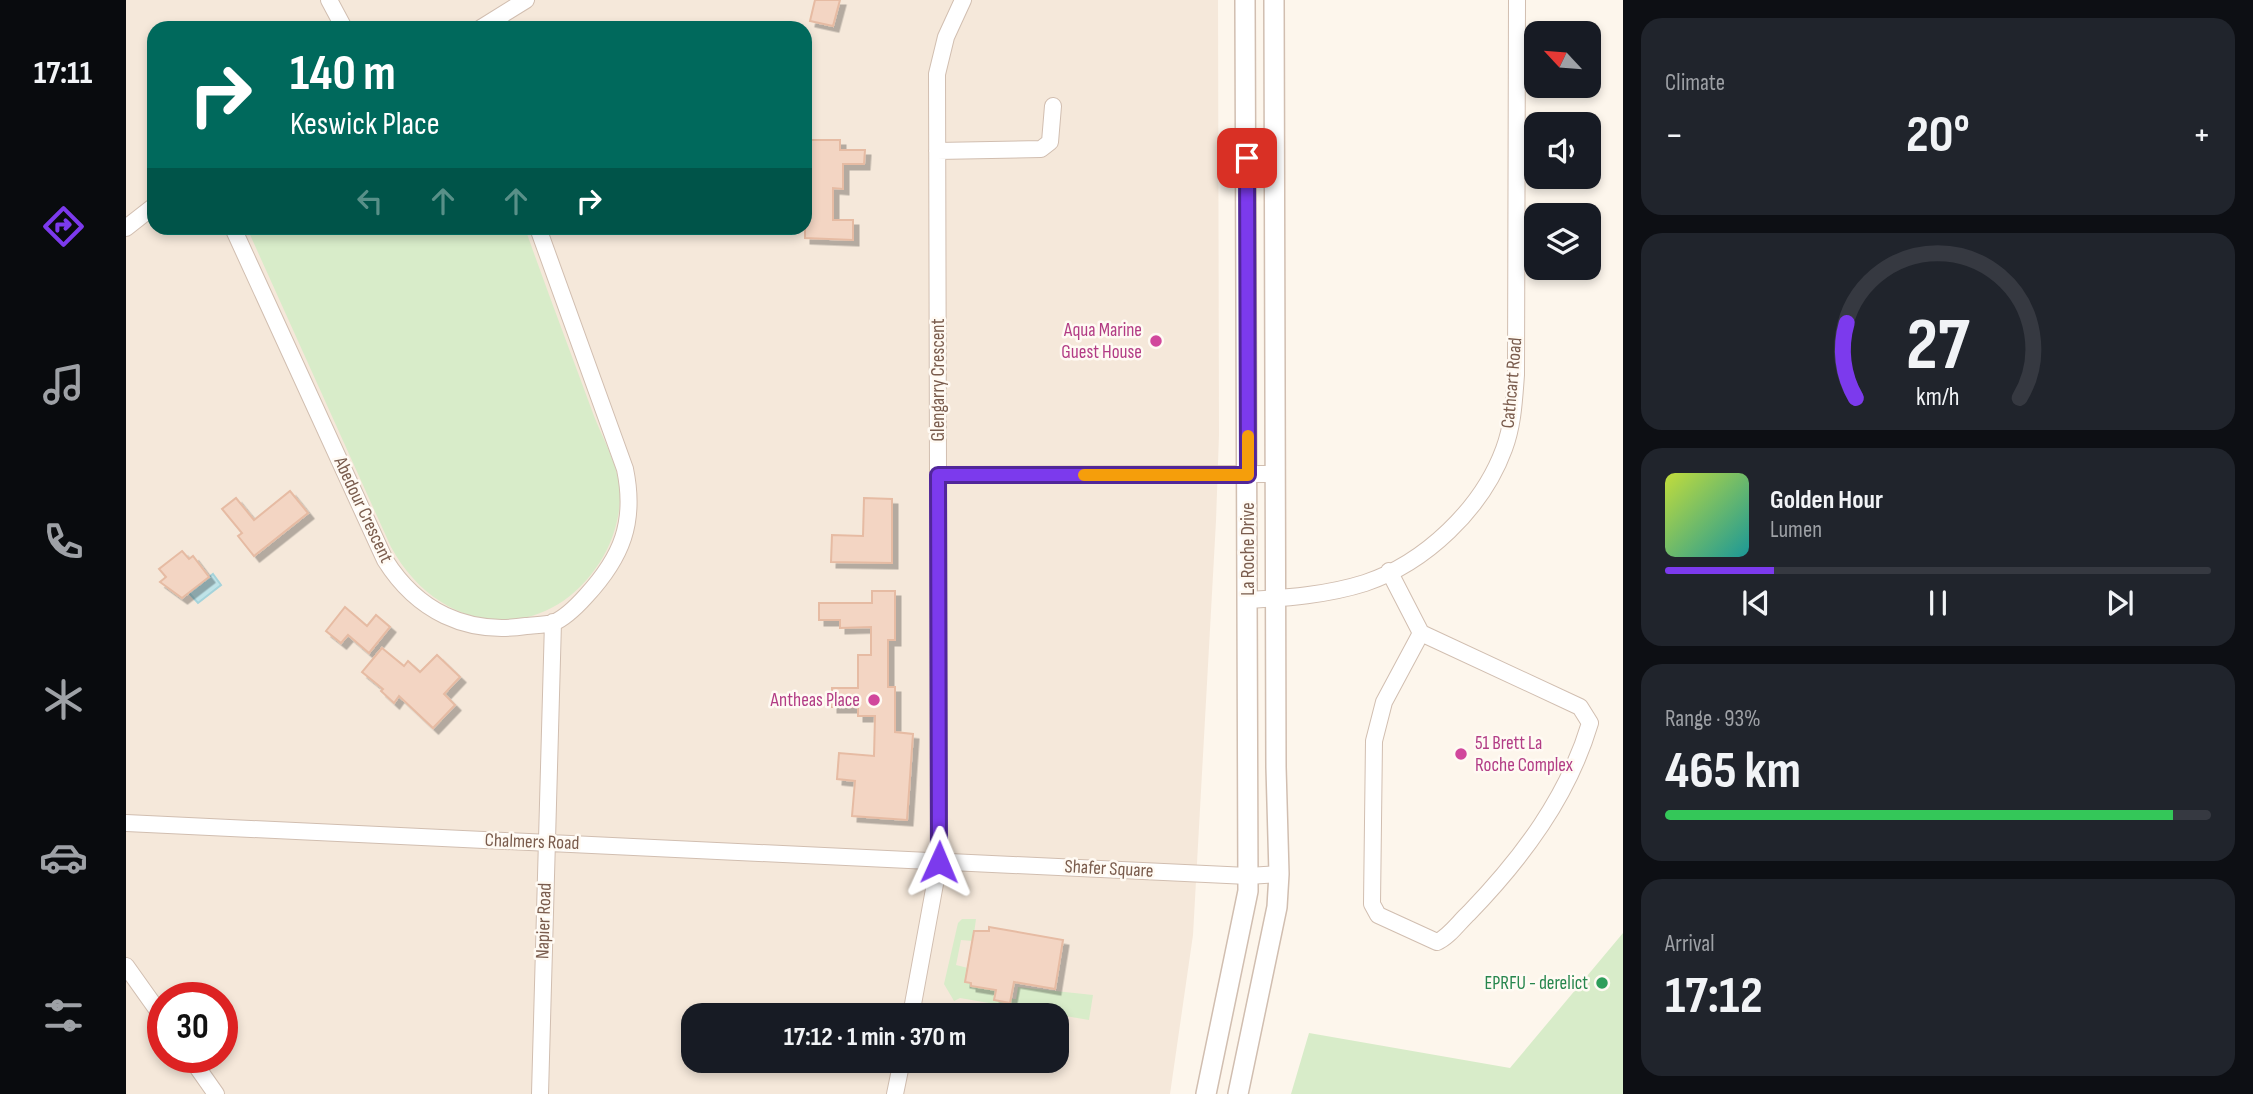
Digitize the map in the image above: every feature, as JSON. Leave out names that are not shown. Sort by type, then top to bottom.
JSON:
[{"type":"street","points":[[329,0],[340,21]]},
{"type":"street","points":[[492,21],[526,0]]},
{"type":"street","name":"Glengarry Crescent","points":[[913,1003],[939,862],[937,74],[946,37],[963,0]]},
{"type":"street","name":"La Roche Drive","points":[[1206,1094],[1244,918],[1248,876],[1245,0]]},
{"type":"street","name":"La Roche Drive","points":[[1238,1094],[1268,954],[1279,874],[1276,768],[1274,0]]},
{"type":"street","name":"Cathcart Road","points":[[1248,600],[1336,591],[1368,582],[1390,571],[1438,542],[1459,520],[1482,490],[1503,451],[1513,419],[1516,376],[1517,0]]},
{"type":"street","points":[[937,151],[1041,149],[1050,142],[1053,106]]},
{"type":"street","points":[[126,228],[147,212]]},
{"type":"street","name":"Abedour Crescent","points":[[236,235],[385,560],[398,580],[435,613],[463,624],[510,629],[553,622],[576,607],[610,570],[626,534],[630,494],[625,469],[541,235]]},
{"type":"street","points":[[938,475],[1275,474]]},
{"type":"street","points":[[1390,571],[1421,633],[1580,708],[1590,723],[1583,747],[1539,831],[1498,883],[1437,942],[1378,915],[1372,904],[1372,801],[1378,722],[1384,702],[1421,633]]},
{"type":"street","name":"Napier Road","points":[[540,1094],[553,622]]},
{"type":"street","name":"Chalmers Road","points":[[126,823],[547,844],[615,844],[939,862]]},
{"type":"street","name":"Shafer Square","points":[[939,862],[1248,876],[1279,874]]},
{"type":"street","points":[[126,966],[147,996]]},
{"type":"street","points":[[201,1073],[216,1094]]},
{"type":"street","points":[[895,1094],[899,1073]]},
{"type":"shaded area","points":[[126,0],[1218,0],[1219,435],[1193,935],[1170,1094],[126,1094]]},
{"type":"green space","points":[[250,235],[528,235],[619,482],[618,519],[605,554],[577,590],[550,609],[522,618],[492,620],[463,613],[436,598],[411,576],[391,547]]},
{"type":"green space","points":[[962,919],[976,919],[973,941],[961,940],[956,965],[968,968],[972,986],[996,990],[1010,1003],[960,998],[954,1001],[944,984],[958,923]]},
{"type":"green space","name":"EPRFU - derelict","points":[[1623,933],[1623,1094],[1291,1094],[1309,1033],[1510,1068]]},
{"type":"green space","points":[[1018,987],[1093,995],[1089,1020],[1069,1017],[1069,1003],[1010,1003],[1011,999],[1016,999]]},
{"type":"water","points":[[213,574],[221,585],[198,603],[189,593]]},
{"type":"building","points":[[815,0],[840,0],[833,26],[810,21]]},
{"type":"building","points":[[812,140],[840,140],[840,150],[865,150],[864,164],[843,164],[843,189],[833,188],[833,220],[853,220],[853,240],[805,238],[805,235],[812,235]]},
{"type":"building","points":[[290,491],[308,513],[254,556],[238,536],[242,533],[222,509],[236,498],[254,520]]},
{"type":"building","points":[[864,498],[892,499],[892,563],[831,562],[832,535],[863,536]]},
{"type":"building","points":[[182,551],[189,559],[193,556],[209,577],[182,598],[160,582],[166,577],[159,569]]},
{"type":"building","points":[[872,591],[895,591],[895,640],[888,640],[888,687],[895,687],[895,732],[913,734],[907,820],[852,816],[855,781],[837,779],[839,753],[874,756],[875,716],[858,716],[858,707],[832,707],[832,688],[858,688],[858,655],[871,655],[871,627],[840,628],[840,620],[819,620],[819,603],[872,603]]},
{"type":"building","points":[[345,607],[367,626],[376,615],[390,627],[369,653],[348,635],[341,643],[326,631]]},
{"type":"building","points":[[382,648],[404,666],[408,661],[420,672],[437,655],[460,677],[444,694],[455,705],[433,728],[399,696],[394,703],[381,691],[383,689],[362,672]]},
{"type":"building","points":[[989,927],[1063,940],[1055,989],[1014,982],[1010,1003],[994,1000],[996,990],[971,986],[971,983],[965,982],[974,931],[989,931]]},
{"type":"slow traffic","points":[[1084,475],[1248,475],[1248,436]]},
{"type":"place","name":"Aqua Marine Guest House","points":[[1156,341]]},
{"type":"place","name":"Antheas Place","points":[[874,700]]},
{"type":"place","name":"51 Brett La Roche Complex","points":[[1461,754]]},
{"type":"place","name":"EPRFU - derelict","points":[[1602,983]]},
{"type":"route","points":[[939,862],[938,475],[1248,475],[1247,158]]}]
